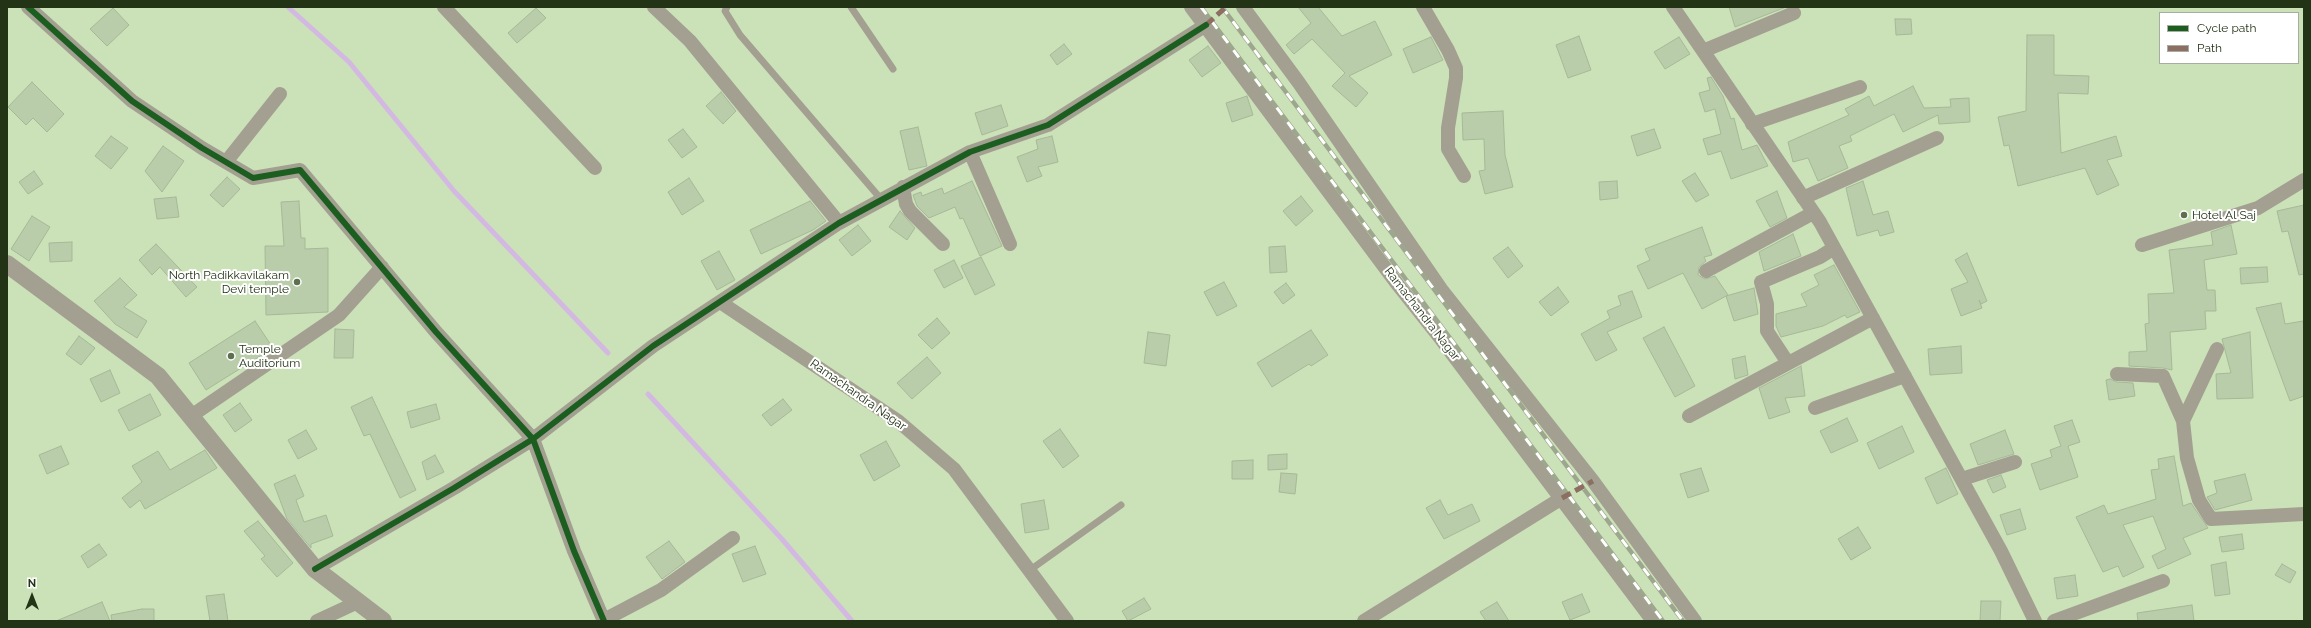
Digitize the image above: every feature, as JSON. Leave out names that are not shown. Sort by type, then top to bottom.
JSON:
[{"type":"street","points":[[28,7],[132,101],[226,162],[254,178],[300,170],[436,332],[533,439],[574,551],[604,620],[661,590],[733,538]]},
{"type":"street","points":[[444,7],[595,168]]},
{"type":"street","points":[[654,7],[690,40],[839,223]]},
{"type":"street","name":"Ramachandra Nagar","points":[[1191,7],[1206,25],[1389,273],[1562,498],[1653,621]]},
{"type":"street","points":[[1243,7],[1299,83],[1441,289],[1593,480],[1695,621]]},
{"type":"street","points":[[1423,7],[1448,50],[1456,68],[1456,78],[1448,128],[1448,149],[1464,176]]},
{"type":"street","points":[[1673,7],[1814,213],[2002,551],[2035,621]]},
{"type":"street","points":[[1703,51],[1794,13]]},
{"type":"street","points":[[314,569],[454,488],[533,439],[654,346],[839,223],[880,199],[970,152],[1048,125],[1206,25]]},
{"type":"street","points":[[1752,124],[1860,87]]},
{"type":"street","points":[[226,162],[280,94]]},
{"type":"street","points":[[1803,198],[1937,138]]},
{"type":"street","points":[[970,152],[1010,244]]},
{"type":"street","points":[[2142,245],[2258,208],[2304,180]]},
{"type":"street","points":[[903,187],[906,204],[910,211],[944,244]]},
{"type":"street","points":[[1706,271],[1814,213]]},
{"type":"street","points":[[1788,363],[1767,331],[1767,304],[1761,282],[1820,257],[1834,248]]},
{"type":"street","points":[[7,264],[158,376],[314,569],[383,621]]},
{"type":"street","points":[[191,416],[339,315],[382,267]]},
{"type":"street","name":"Ramachandra Nagar","points":[[720,302],[898,421],[954,469],[1067,621]]},
{"type":"street","points":[[1689,416],[1873,318]]},
{"type":"street","points":[[2183,421],[2217,349]]},
{"type":"street","points":[[2117,374],[2163,376],[2183,421],[2187,458],[2199,500],[2210,519],[2304,514]]},
{"type":"street","points":[[1815,408],[1905,376]]},
{"type":"street","points":[[1962,479],[2016,462]]},
{"type":"street","points":[[1364,621],[1562,498]]},
{"type":"street","points":[[2054,621],[2163,581]]},
{"type":"street","points":[[317,621],[358,602]]},
{"type":"lane","points":[[727,7],[724,10],[740,35],[880,199]]},
{"type":"lane","points":[[851,7],[893,69]]},
{"type":"lane","points":[[1030,570],[1121,505]]},
{"type":"building","points":[[1298,7],[1318,7],[1342,36],[1375,21],[1392,55],[1349,76],[1368,93],[1356,107],[1332,86],[1345,73],[1312,39],[1294,54],[1286,45],[1311,23]]},
{"type":"building","points":[[1729,7],[1786,7],[1735,27]]},
{"type":"building","points":[[113,8],[129,25],[107,46],[90,29]]},
{"type":"building","points":[[536,8],[546,18],[517,43],[508,33]]},
{"type":"building","points":[[1895,19],[1911,19],[1912,34],[1896,35]]},
{"type":"building","points":[[2027,35],[2054,35],[2054,75],[2089,76],[2088,94],[2058,93],[2061,153],[2116,136],[2122,156],[2107,160],[2119,185],[2097,195],[2085,168],[2018,186],[2009,145],[2004,146],[1998,117],[2026,111]]},
{"type":"building","points":[[1579,36],[1591,70],[1568,78],[1556,45]]},
{"type":"building","points":[[1431,37],[1443,60],[1413,73],[1403,49]]},
{"type":"building","points":[[1679,37],[1690,54],[1665,69],[1654,52]]},
{"type":"building","points":[[1064,44],[1072,54],[1057,65],[1050,55]]},
{"type":"building","points":[[1208,46],[1221,63],[1202,77],[1189,60]]},
{"type":"building","points":[[1711,77],[1723,96],[1731,119],[1734,118],[1742,150],[1757,145],[1768,166],[1731,179],[1721,151],[1708,155],[1703,139],[1721,134],[1715,109],[1705,112],[1699,93],[1710,90],[1707,78]]},
{"type":"building","points":[[32,82],[64,114],[47,132],[33,118],[26,125],[8,107]]},
{"type":"building","points":[[1913,86],[1924,108],[1951,107],[1950,99],[1969,98],[1970,122],[1939,124],[1938,115],[1903,132],[1894,114],[1850,136],[1852,141],[1839,146],[1848,168],[1818,181],[1808,158],[1793,162],[1788,142],[1849,115],[1845,109],[1869,96],[1874,106]]},
{"type":"building","points":[[721,92],[736,111],[723,124],[706,106]]},
{"type":"building","points":[[1247,96],[1253,115],[1232,122],[1226,103]]},
{"type":"building","points":[[1001,105],[1008,126],[982,135],[975,113]]},
{"type":"building","points":[[1503,111],[1505,155],[1513,187],[1485,194],[1479,171],[1485,170],[1484,139],[1463,140],[1462,113]]},
{"type":"building","points":[[918,127],[927,166],[909,170],[900,131]]},
{"type":"building","points":[[683,129],[697,147],[682,158],[668,140]]},
{"type":"building","points":[[1654,129],[1661,148],[1637,156],[1631,136]]},
{"type":"building","points":[[111,136],[128,148],[111,169],[95,156]]},
{"type":"building","points":[[1052,136],[1058,162],[1038,167],[1042,176],[1027,182],[1017,157],[1038,149],[1036,140]]},
{"type":"building","points":[[163,146],[184,161],[162,192],[145,171]]},
{"type":"building","points":[[34,171],[43,184],[28,194],[19,182]]},
{"type":"building","points":[[1695,173],[1709,195],[1696,202],[1682,181]]},
{"type":"building","points":[[227,177],[240,189],[223,207],[210,195]]},
{"type":"building","points":[[689,178],[704,201],[682,215],[668,192]]},
{"type":"building","points":[[972,181],[1002,246],[980,256],[963,218],[960,219],[955,207],[929,218],[917,206],[913,195],[921,192],[922,196],[942,188],[944,194]]},
{"type":"building","points":[[1617,181],[1618,198],[1600,200],[1599,182]]},
{"type":"building","points":[[1863,181],[1873,215],[1888,211],[1894,232],[1880,236],[1878,230],[1857,236],[1846,188]]},
{"type":"building","points":[[1777,191],[1787,218],[1770,227],[1756,201]]},
{"type":"building","points":[[1301,196],[1313,211],[1296,226],[1283,211]]},
{"type":"building","points":[[176,197],[179,217],[157,219],[154,199]]},
{"type":"building","name":"North Padikkavilakam Devi temple","points":[[299,201],[301,238],[305,238],[305,249],[328,248],[328,312],[266,315],[265,246],[284,246],[281,202]]},
{"type":"building","points":[[810,201],[826,221],[813,230],[761,254],[750,230]]},
{"type":"building","points":[[2304,205],[2304,274],[2299,275],[2288,231],[2282,232],[2277,211]]},
{"type":"building","points":[[900,211],[915,228],[907,240],[889,227]]},
{"type":"building","points":[[32,216],[50,227],[29,261],[11,249]]},
{"type":"building","points":[[858,225],[871,241],[852,256],[839,240]]},
{"type":"building","points":[[2231,225],[2237,254],[2204,260],[2207,290],[2215,290],[2216,311],[2205,311],[2206,329],[2170,332],[2172,370],[2129,366],[2129,352],[2147,351],[2145,324],[2149,323],[2148,294],[2174,293],[2169,250],[2213,245],[2211,232]]},
{"type":"building","points":[[1702,227],[1712,255],[1704,257],[1706,261],[1699,267],[1698,275],[1705,279],[1715,276],[1728,295],[1702,309],[1683,273],[1648,289],[1637,266],[1650,260],[1645,249]]},
{"type":"building","points":[[1793,234],[1801,256],[1764,271],[1759,252]]},
{"type":"building","points":[[72,242],[72,261],[50,262],[49,243]]},
{"type":"building","points":[[156,244],[197,287],[186,297],[160,267],[152,275],[139,260]]},
{"type":"building","points":[[1285,246],[1287,272],[1270,273],[1269,247]]},
{"type":"building","points":[[1508,247],[1523,266],[1508,278],[1493,258]]},
{"type":"building","points":[[719,251],[735,280],[717,290],[701,261]]},
{"type":"building","points":[[1967,253],[1987,301],[1981,304],[1979,300],[1982,308],[1961,316],[1951,289],[1968,282],[1955,260]]},
{"type":"building","points":[[981,257],[995,285],[975,295],[961,266]]},
{"type":"building","points":[[954,260],[963,278],[944,288],[934,270]]},
{"type":"building","points":[[1834,265],[1860,312],[1847,318],[1845,315],[1823,326],[1781,337],[1776,326],[1776,314],[1807,306],[1801,294],[1819,285],[1814,275]]},
{"type":"building","points":[[2267,267],[2268,282],[2241,284],[2240,268]]},
{"type":"building","points":[[120,278],[137,295],[124,307],[147,321],[137,338],[115,324],[94,301]]},
{"type":"building","points":[[1224,282],[1237,306],[1217,316],[1204,292]]},
{"type":"building","points":[[1286,283],[1295,295],[1283,304],[1274,292]]},
{"type":"building","points":[[1558,287],[1569,302],[1551,316],[1539,302]]},
{"type":"building","points":[[1754,288],[1758,314],[1734,321],[1726,296]]},
{"type":"building","points":[[1632,291],[1642,317],[1607,332],[1617,350],[1596,361],[1581,334],[1610,318],[1607,311],[1621,305],[1618,296]]},
{"type":"building","points":[[2281,303],[2285,324],[2303,321],[2304,328],[2304,396],[2290,401],[2256,308]]},
{"type":"building","points":[[937,318],[950,333],[932,349],[918,335]]},
{"type":"building","name":"Temple Auditorium","points":[[255,321],[273,348],[206,390],[189,363]]},
{"type":"building","points":[[1664,327],[1695,386],[1675,397],[1643,338]]},
{"type":"building","points":[[335,329],[354,330],[353,358],[334,358]]},
{"type":"building","points":[[1311,330],[1328,355],[1311,366],[1309,364],[1272,387],[1257,363]]},
{"type":"building","points":[[1148,332],[1170,335],[1166,366],[1144,363]]},
{"type":"building","points":[[2250,332],[2253,398],[2217,399],[2216,374],[2231,373],[2222,339]]},
{"type":"building","points":[[79,336],[95,348],[81,365],[66,354]]},
{"type":"building","points":[[1961,346],[1962,373],[1930,375],[1928,349]]},
{"type":"building","points":[[1745,356],[1748,375],[1735,379],[1732,359]]},
{"type":"building","points":[[927,357],[941,373],[912,399],[897,383]]},
{"type":"building","points":[[1801,366],[1805,396],[1785,398],[1790,412],[1769,419],[1759,388]]},
{"type":"building","points":[[110,370],[120,393],[101,402],[90,379]]},
{"type":"building","points":[[2110,379],[2117,382],[2133,383],[2135,396],[2109,400],[2106,380]]},
{"type":"building","points":[[150,394],[161,415],[129,431],[118,410]]},
{"type":"building","points":[[372,397],[416,490],[400,498],[370,434],[364,436],[351,407]]},
{"type":"building","points":[[783,399],[792,410],[771,426],[762,415]]},
{"type":"building","points":[[240,403],[252,420],[235,432],[223,415]]},
{"type":"building","points":[[436,404],[440,419],[411,428],[407,412]]},
{"type":"building","points":[[1847,418],[1858,441],[1831,453],[1820,431]]},
{"type":"building","points":[[2072,420],[2080,442],[2068,446],[2078,477],[2040,490],[2031,464],[2052,457],[2050,450],[2061,446],[2054,426]]},
{"type":"building","points":[[1902,426],[1914,452],[1879,469],[1867,443]]},
{"type":"building","points":[[1060,429],[1079,456],[1063,468],[1043,441]]},
{"type":"building","points":[[306,430],[317,449],[298,459],[288,440]]},
{"type":"building","points":[[2005,430],[2014,454],[1978,465],[1970,444]]},
{"type":"building","points":[[886,441],[900,466],[874,481],[860,455]]},
{"type":"building","points":[[61,446],[69,464],[47,474],[39,455]]},
{"type":"building","points":[[205,450],[217,468],[145,509],[140,500],[130,508],[122,498],[142,482],[132,466],[158,451],[170,470]]},
{"type":"building","points":[[1287,454],[1287,469],[1268,470],[1268,455]]},
{"type":"building","points":[[435,455],[444,472],[427,480],[422,462]]},
{"type":"building","points":[[2174,456],[2183,506],[2191,503],[2208,528],[2183,538],[2191,554],[2158,569],[2152,556],[2166,549],[2153,516],[2123,525],[2144,567],[2123,577],[2118,566],[2103,572],[2076,517],[2104,505],[2108,514],[2156,499],[2151,470],[2159,469],[2158,459]]},
{"type":"building","points":[[1253,460],[1253,479],[1232,479],[1232,461]]},
{"type":"building","points":[[1701,468],[1709,491],[1688,498],[1680,474]]},
{"type":"building","points":[[1946,468],[1958,494],[1937,504],[1925,478]]},
{"type":"building","points":[[1281,473],[1297,474],[1295,494],[1279,492]]},
{"type":"building","points":[[2245,474],[2252,500],[2215,510],[2207,497],[2217,493],[2214,481]]},
{"type":"building","points":[[295,475],[304,496],[296,500],[304,522],[326,515],[333,536],[311,544],[311,548],[287,519],[274,484]]},
{"type":"building","points":[[2001,475],[2006,487],[1993,493],[1987,480]]},
{"type":"building","points":[[1044,500],[1049,529],[1025,533],[1021,504]]},
{"type":"building","points":[[1440,500],[1448,515],[1472,504],[1480,521],[1444,539],[1426,508]]},
{"type":"building","points":[[2020,509],[2026,529],[2007,535],[2000,515]]},
{"type":"building","points":[[258,521],[293,563],[277,577],[261,559],[265,556],[244,531]]},
{"type":"building","points":[[1858,527],[1871,548],[1851,560],[1838,539]]},
{"type":"building","points":[[2242,534],[2244,549],[2222,552],[2219,537]]},
{"type":"building","points":[[669,541],[685,562],[662,579],[646,557]]},
{"type":"building","points":[[99,544],[107,555],[88,568],[81,556]]},
{"type":"building","points":[[755,546],[766,574],[743,582],[732,554]]},
{"type":"building","points":[[2226,562],[2230,594],[2215,596],[2211,565]]},
{"type":"building","points":[[2282,564],[2296,572],[2290,583],[2275,575]]},
{"type":"building","points":[[2075,575],[2078,596],[2057,599],[2054,578]]},
{"type":"building","points":[[224,594],[228,621],[210,621],[206,596]]},
{"type":"building","points":[[1582,594],[1590,612],[1570,620],[1562,602]]},
{"type":"building","points":[[1144,598],[1151,609],[1128,621],[1122,611]]},
{"type":"building","points":[[1981,601],[2001,601],[2000,621],[1980,621]]},
{"type":"building","points":[[102,602],[110,621],[56,621]]},
{"type":"building","points":[[1497,602],[1509,621],[1486,621],[1480,612]]},
{"type":"building","points":[[2192,605],[2194,621],[2138,621],[2137,613]]},
{"type":"building","points":[[142,609],[154,609],[154,621],[112,621],[111,615]]},
{"type":"waterway","points":[[288,7],[349,62],[454,191],[608,353]]},
{"type":"waterway","points":[[648,394],[781,538],[852,621]]},
{"type":"railway","points":[[1201,7],[1663,621]]},
{"type":"railway","points":[[1222,7],[1683,621]]},
{"type":"marked path","points":[[1206,25],[1226,7]]},
{"type":"marked path","points":[[1562,498],[1593,481]]},
{"type":"cycle path","points":[[28,7],[132,101],[202,148],[253,178],[300,170],[436,332],[533,439],[574,551],[604,621]]},
{"type":"cycle path","points":[[315,569],[454,488],[533,439],[653,346],[839,223],[970,152],[1048,125],[1206,25]]},
{"type":"place","name":"Hotel Al Saj","points":[[2184,215]]},
{"type":"place","name":"North Padikkavilakam Devi temple","points":[[297,282]]},
{"type":"place","name":"Temple Auditorium","points":[[231,356]]}]
